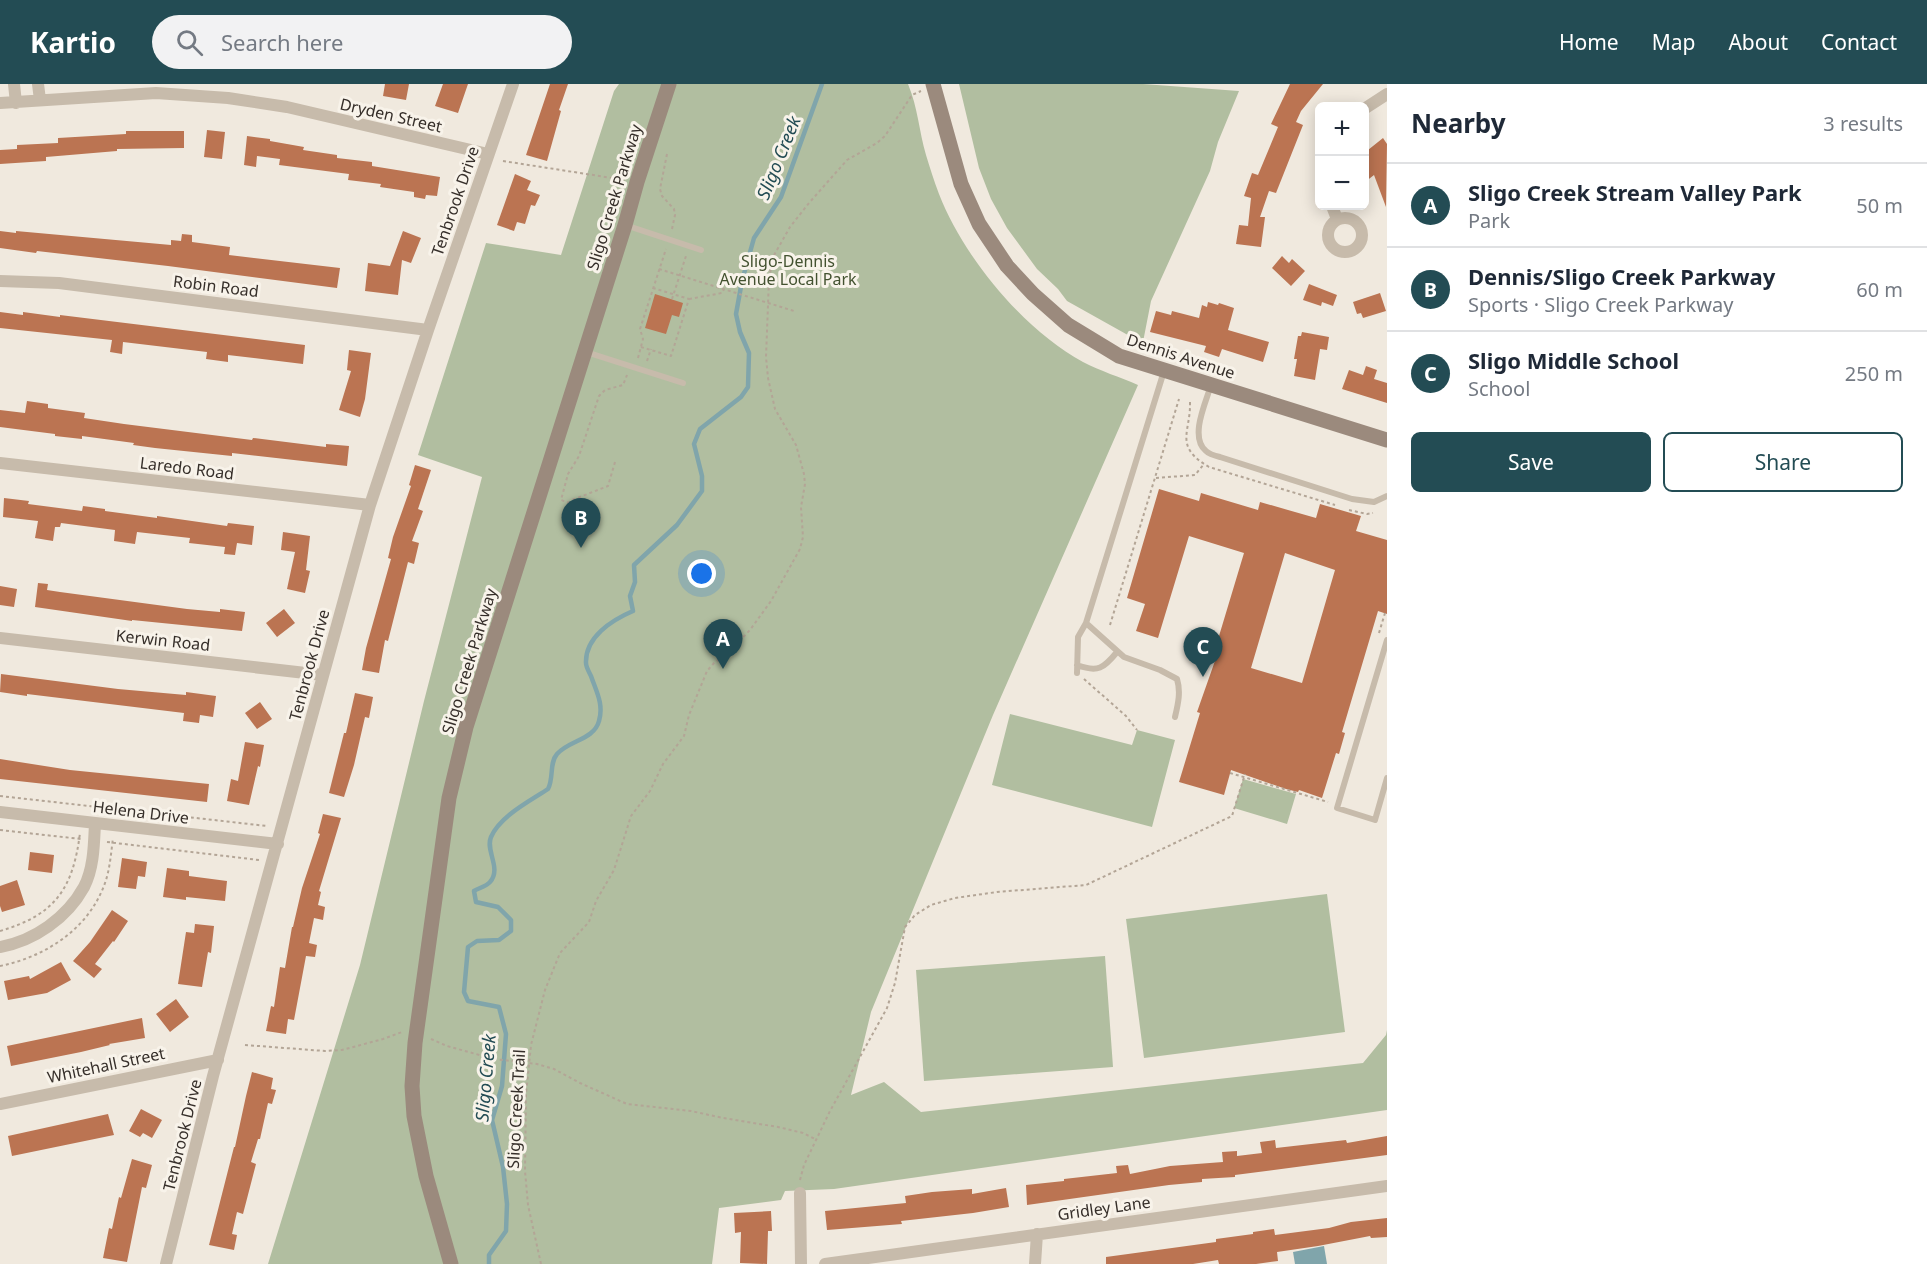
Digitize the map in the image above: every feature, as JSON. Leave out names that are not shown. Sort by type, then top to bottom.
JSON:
[{"type":"street","points":[[14,84],[16,103]]},
{"type":"street","points":[[38,84],[40,100]]},
{"type":"street","name":"Tenbrook Drive","points":[[166,1264],[218,1060],[370,505],[513,84]]},
{"type":"street","name":"Sligo Creek Parkway","points":[[451,1264],[426,1176],[414,1116],[412,1086],[415,1043],[449,798],[466,727],[669,84]]},
{"type":"street","name":"Dennis Avenue","points":[[933,84],[961,184],[979,224],[1007,266],[1033,294],[1068,324],[1119,356],[1387,440]]},
{"type":"street","name":"Dryden Street","points":[[0,103],[156,93],[228,98],[287,107],[488,154]]},
{"type":"street","points":[[1369,106],[1387,94]]},
{"type":"street","points":[[1334,210],[1337,219]]},
{"type":"street","name":"Robin Road","points":[[0,280],[59,283],[428,330]]},
{"type":"street","name":"Laredo Road","points":[[0,463],[370,505]]},
{"type":"street","name":"Kerwin Road","points":[[0,638],[323,675]]},
{"type":"street","name":"Helena Drive","points":[[0,812],[278,844]]},
{"type":"street","points":[[0,947],[8,946],[45,929],[66,912],[85,885],[92,857],[95,823]]},
{"type":"street","name":"Whitehall Street","points":[[0,1104],[218,1060]]},
{"type":"street","name":"Gridley Lane","points":[[825,1264],[1387,1186]]},
{"type":"street","points":[[800,1192],[801,1264]]},
{"type":"street","points":[[1035,1264],[1037,1234]]},
{"type":"lane","points":[[625,225],[702,250]]},
{"type":"lane","points":[[585,351],[683,383]]},
{"type":"lane","points":[[1077,673],[1078,637],[1086,623],[1164,370]]},
{"type":"lane","points":[[1211,385],[1198,437],[1205,451],[1352,499],[1374,502],[1387,496]]},
{"type":"lane","points":[[1086,623],[1124,657],[1177,679],[1180,687],[1179,703],[1174,717]]},
{"type":"lane","points":[[1387,640],[1337,808],[1375,819],[1387,778]]},
{"type":"lane","points":[[1077,665],[1090,670],[1106,666],[1118,651]]},
{"type":"path","name":"Sligo Creek Trail","points":[[541,1264],[526,1186],[526,1094],[531,1045],[544,990],[554,965],[566,945],[589,922],[596,901],[614,870],[631,816],[650,791],[663,764],[684,736],[689,715],[707,671],[750,630],[771,601],[800,549],[803,537],[801,507],[805,484],[796,445],[775,409],[770,394],[766,357],[770,267],[778,246],[808,203],[848,160],[885,136],[912,95],[918,93]]},
{"type":"path","points":[[615,462],[608,486],[572,500],[570,504],[561,500],[568,474],[579,456],[599,396],[605,390],[623,385],[641,347],[643,339],[640,329],[675,215],[674,209],[662,196],[660,189],[667,154]]},
{"type":"path","points":[[503,161],[637,182]]},
{"type":"path","points":[[672,299],[689,246]]},
{"type":"path","points":[[659,269],[794,311]]},
{"type":"path","points":[[653,288],[689,299],[722,293],[724,290]]},
{"type":"path","points":[[641,347],[671,356],[689,299]]},
{"type":"path","points":[[644,370],[651,349]]},
{"type":"path","points":[[1110,625],[1179,399]]},
{"type":"path","points":[[1155,478],[1195,476],[1204,464]]},
{"type":"path","points":[[1378,635],[1385,613]]},
{"type":"path","points":[[1077,673],[1126,716],[1137,729]]},
{"type":"path","points":[[1230,773],[1328,802]]},
{"type":"path","points":[[800,1192],[804,1165],[830,1111],[887,1008],[895,983],[905,927],[915,915],[932,905],[955,898],[997,892],[1086,885],[1232,816],[1244,776]]},
{"type":"path","points":[[0,796],[282,828]]},
{"type":"path","points":[[0,931],[36,918],[67,885],[73,872],[81,821]]},
{"type":"path","points":[[0,830],[273,861]]},
{"type":"path","points":[[245,1045],[342,1050],[408,1032]]},
{"type":"path","points":[[430,1039],[494,1059],[529,1063],[554,1069],[627,1104],[692,1111],[778,1127],[803,1133],[817,1140]]},
{"type":"green space","name":"Sligo-Dennis Avenue Local Park","points":[[619,84],[908,84],[926,155],[939,194],[964,243],[980,267],[1018,311],[1061,348],[1083,362],[1138,385],[993,715],[871,1012],[851,1095],[884,1082],[921,1112],[1363,1063],[1386,1035],[1387,1030],[1387,1110],[834,1189],[785,1191],[781,1200],[719,1208],[712,1264],[268,1264],[360,965],[424,701],[482,477],[418,455],[486,243],[561,255],[614,91]]},
{"type":"green space","points":[[959,84],[1143,84],[1239,91],[1218,142],[1210,171],[1151,301],[1143,342],[1067,301],[1037,269],[1007,228],[991,199],[979,168]]},
{"type":"green space","points":[[1010,714],[1132,745],[1137,730],[1175,740],[1152,827],[992,785]]},
{"type":"green space","points":[[1243,779],[1296,794],[1287,824],[1234,808]]},
{"type":"green space","points":[[1327,894],[1345,1032],[1144,1058],[1126,919]]},
{"type":"green space","points":[[1105,956],[1113,1067],[924,1081],[916,970]]},
{"type":"water","points":[[1324,1246],[1327,1264],[1295,1264],[1293,1252]]},
{"type":"building","points":[[385,84],[409,84],[406,100],[383,96]]},
{"type":"building","points":[[443,84],[468,84],[458,113],[435,106]]},
{"type":"building","points":[[550,84],[568,84],[559,110],[561,111],[547,161],[526,155]]},
{"type":"building","points":[[1290,84],[1323,84],[1301,111],[1296,122],[1303,125],[1276,193],[1269,191],[1260,217],[1265,217],[1261,247],[1236,244],[1239,225],[1248,226],[1251,198],[1244,196],[1252,173],[1258,175],[1278,127],[1271,124]]},
{"type":"building","points":[[207,130],[225,132],[222,159],[204,157]]},
{"type":"building","points":[[126,131],[184,131],[184,148],[117,149],[117,151],[46,157],[46,161],[0,164],[0,150],[17,149],[17,145],[58,143],[58,138],[126,134]]},
{"type":"building","points":[[247,136],[304,147],[303,150],[337,155],[337,158],[372,162],[372,166],[440,177],[437,196],[426,195],[425,199],[414,197],[414,192],[380,187],[381,184],[348,180],[349,174],[279,165],[280,159],[257,156],[256,167],[244,165]]},
{"type":"building","points":[[1383,138],[1387,144],[1386,207],[1374,175],[1369,179],[1369,149]]},
{"type":"building","points":[[515,174],[531,181],[527,190],[540,195],[535,206],[531,205],[525,224],[517,222],[514,231],[497,225]]},
{"type":"building","points":[[0,231],[171,245],[171,240],[181,241],[182,234],[192,235],[192,242],[230,247],[229,255],[340,268],[337,288],[168,266],[0,248]]},
{"type":"building","points":[[403,231],[421,238],[411,263],[402,260],[398,295],[365,291],[368,263],[390,266]]},
{"type":"building","points":[[1282,256],[1289,263],[1292,259],[1305,271],[1291,286],[1272,268]]},
{"type":"building","points":[[1309,284],[1337,295],[1333,306],[1322,302],[1321,306],[1303,300]]},
{"type":"building","points":[[1380,293],[1386,311],[1363,318],[1361,313],[1357,314],[1353,302]]},
{"type":"building","points":[[655,294],[683,303],[679,317],[672,315],[666,334],[645,328]]},
{"type":"building","points":[[1208,302],[1234,308],[1228,330],[1269,342],[1263,362],[1222,349],[1219,357],[1204,352],[1206,346],[1150,332],[1156,311],[1171,315],[1172,311],[1199,318],[1202,305],[1207,307]]},
{"type":"building","points":[[0,312],[23,315],[23,312],[60,317],[60,315],[305,345],[303,364],[228,355],[228,362],[206,359],[207,352],[123,342],[122,354],[110,352],[112,340],[0,328]]},
{"type":"building","points":[[1302,332],[1329,337],[1327,350],[1320,349],[1315,380],[1294,376],[1298,336],[1301,336]]},
{"type":"building","points":[[349,350],[371,353],[365,399],[360,417],[339,410],[351,371],[347,370]]},
{"type":"building","points":[[1366,366],[1377,370],[1374,379],[1387,383],[1387,403],[1342,389],[1349,370],[1363,375]]},
{"type":"building","points":[[27,401],[48,404],[48,408],[85,413],[84,418],[124,424],[252,440],[253,438],[326,447],[326,444],[349,446],[347,466],[232,453],[232,456],[155,448],[133,445],[134,443],[82,436],[82,439],[55,436],[55,434],[0,427],[0,410],[25,413]]},
{"type":"building","points":[[415,465],[431,470],[418,509],[423,511],[412,541],[419,543],[414,564],[408,562],[388,641],[385,640],[379,673],[362,670],[391,559],[388,558],[393,537],[411,486],[409,485]]},
{"type":"building","points":[[1159,489],[1199,501],[1201,493],[1258,510],[1260,502],[1316,518],[1320,504],[1361,516],[1356,531],[1387,540],[1387,614],[1378,611],[1342,732],[1345,733],[1339,754],[1336,753],[1322,798],[1299,790],[1298,792],[1286,789],[1231,770],[1224,795],[1179,782],[1244,553],[1189,536],[1158,638],[1136,631],[1145,604],[1127,598]],"holes":[[[1285,553],[1335,570],[1302,683],[1251,668]]]},
{"type":"building","points":[[4,498],[29,501],[28,504],[82,511],[83,506],[157,518],[157,516],[227,526],[228,523],[254,526],[252,545],[237,543],[235,555],[224,554],[225,547],[189,543],[190,538],[137,532],[135,544],[114,541],[115,530],[61,523],[60,527],[55,527],[53,541],[35,538],[38,521],[3,517]]},
{"type":"building","points":[[283,532],[310,536],[306,570],[310,571],[305,593],[287,589],[295,552],[281,550]]},
{"type":"building","points":[[38,583],[48,584],[47,590],[60,592],[187,609],[245,612],[242,631],[132,621],[35,607]]},
{"type":"building","points":[[0,586],[17,589],[14,607],[0,605]]},
{"type":"building","points":[[284,609],[295,623],[277,637],[266,623]]},
{"type":"building","points":[[1,674],[118,689],[186,695],[186,692],[216,696],[213,717],[200,715],[199,723],[183,721],[184,713],[0,692]]},
{"type":"building","points":[[355,693],[373,697],[369,718],[365,717],[344,797],[329,793]]},
{"type":"building","points":[[260,702],[272,719],[257,729],[245,713]]},
{"type":"building","points":[[245,742],[264,745],[249,805],[227,801],[231,779],[238,781]]},
{"type":"building","points":[[0,759],[70,770],[209,784],[207,802],[0,779]]},
{"type":"building","points":[[323,814],[341,818],[319,891],[321,892],[318,905],[325,907],[323,920],[314,918],[309,943],[317,945],[315,957],[306,956],[294,1020],[288,1019],[286,1034],[266,1031],[271,1006],[274,1007],[280,967],[285,968],[292,927],[320,834],[318,833]]},
{"type":"building","points":[[30,852],[54,855],[52,873],[28,870]]},
{"type":"building","points":[[122,858],[147,862],[145,877],[138,876],[136,889],[118,887]]},
{"type":"building","points":[[167,868],[189,871],[189,876],[227,881],[225,901],[163,897]]},
{"type":"building","points":[[17,880],[25,905],[2,912],[0,886]]},
{"type":"building","points":[[112,910],[128,921],[95,964],[102,969],[94,978],[73,961],[90,942]]},
{"type":"building","points":[[195,924],[214,926],[211,953],[208,952],[202,987],[178,984],[186,932],[194,933]]},
{"type":"building","points":[[61,962],[71,980],[47,993],[8,1000],[4,981],[29,976],[30,979]]},
{"type":"building","points":[[176,999],[189,1017],[170,1032],[156,1014]]},
{"type":"building","points":[[142,1018],[145,1038],[11,1066],[7,1046]]},
{"type":"building","points":[[252,1072],[273,1078],[271,1089],[276,1090],[272,1104],[268,1103],[260,1139],[258,1139],[251,1162],[256,1164],[243,1214],[237,1212],[232,1234],[237,1235],[234,1250],[209,1245]]},
{"type":"building","points":[[141,1109],[162,1120],[152,1138],[143,1133],[140,1137],[129,1131]]},
{"type":"building","points":[[108,1114],[114,1135],[12,1156],[8,1136]]},
{"type":"building","points":[[1387,1136],[1387,1155],[1027,1205],[1026,1185],[1117,1173],[1116,1166],[1128,1165],[1130,1174],[1170,1166],[1223,1162],[1222,1152],[1237,1151],[1237,1156],[1262,1153],[1260,1142],[1275,1140],[1276,1148],[1346,1140],[1347,1143]]},
{"type":"building","points":[[132,1159],[152,1165],[146,1188],[142,1187],[127,1262],[103,1258],[109,1228],[112,1229],[119,1197],[121,1198]]},
{"type":"building","points":[[1006,1188],[1009,1207],[901,1221],[902,1224],[827,1230],[825,1211],[906,1203],[905,1196],[932,1192],[972,1189],[972,1194]]},
{"type":"building","points":[[771,1211],[772,1231],[768,1231],[767,1264],[740,1263],[741,1232],[735,1233],[734,1213]]},
{"type":"building","points":[[1387,1218],[1387,1237],[1371,1238],[1370,1236],[1277,1252],[1278,1261],[1256,1264],[1219,1264],[1218,1260],[1193,1264],[1106,1264],[1106,1257],[1216,1242],[1216,1239],[1253,1234],[1253,1232],[1274,1229],[1275,1235]]},
{"type":"waterway","name":"Sligo Creek","points":[[489,1264],[489,1255],[506,1231],[507,1204],[503,1167],[492,1120],[502,1086],[506,1034],[499,1007],[468,1001],[464,992],[468,947],[477,941],[499,940],[511,931],[511,920],[498,907],[476,902],[474,891],[489,883],[493,877],[494,865],[490,842],[495,829],[516,810],[548,789],[553,762],[557,754],[587,736],[596,727],[601,709],[586,665],[590,645],[601,631],[633,611],[630,596],[635,582],[634,565],[677,525],[702,491],[702,476],[694,444],[700,429],[741,397],[748,387],[749,353],[740,332],[736,314],[742,281],[754,238],[781,197],[822,84]]},
{"type":"place","name":"Dennis/Sligo Creek Parkway","points":[[581,548]]},
{"type":"place","name":"Sligo Creek Stream Valley Park","points":[[723,669]]},
{"type":"place","name":"Sligo Middle School","points":[[1203,677]]}]
